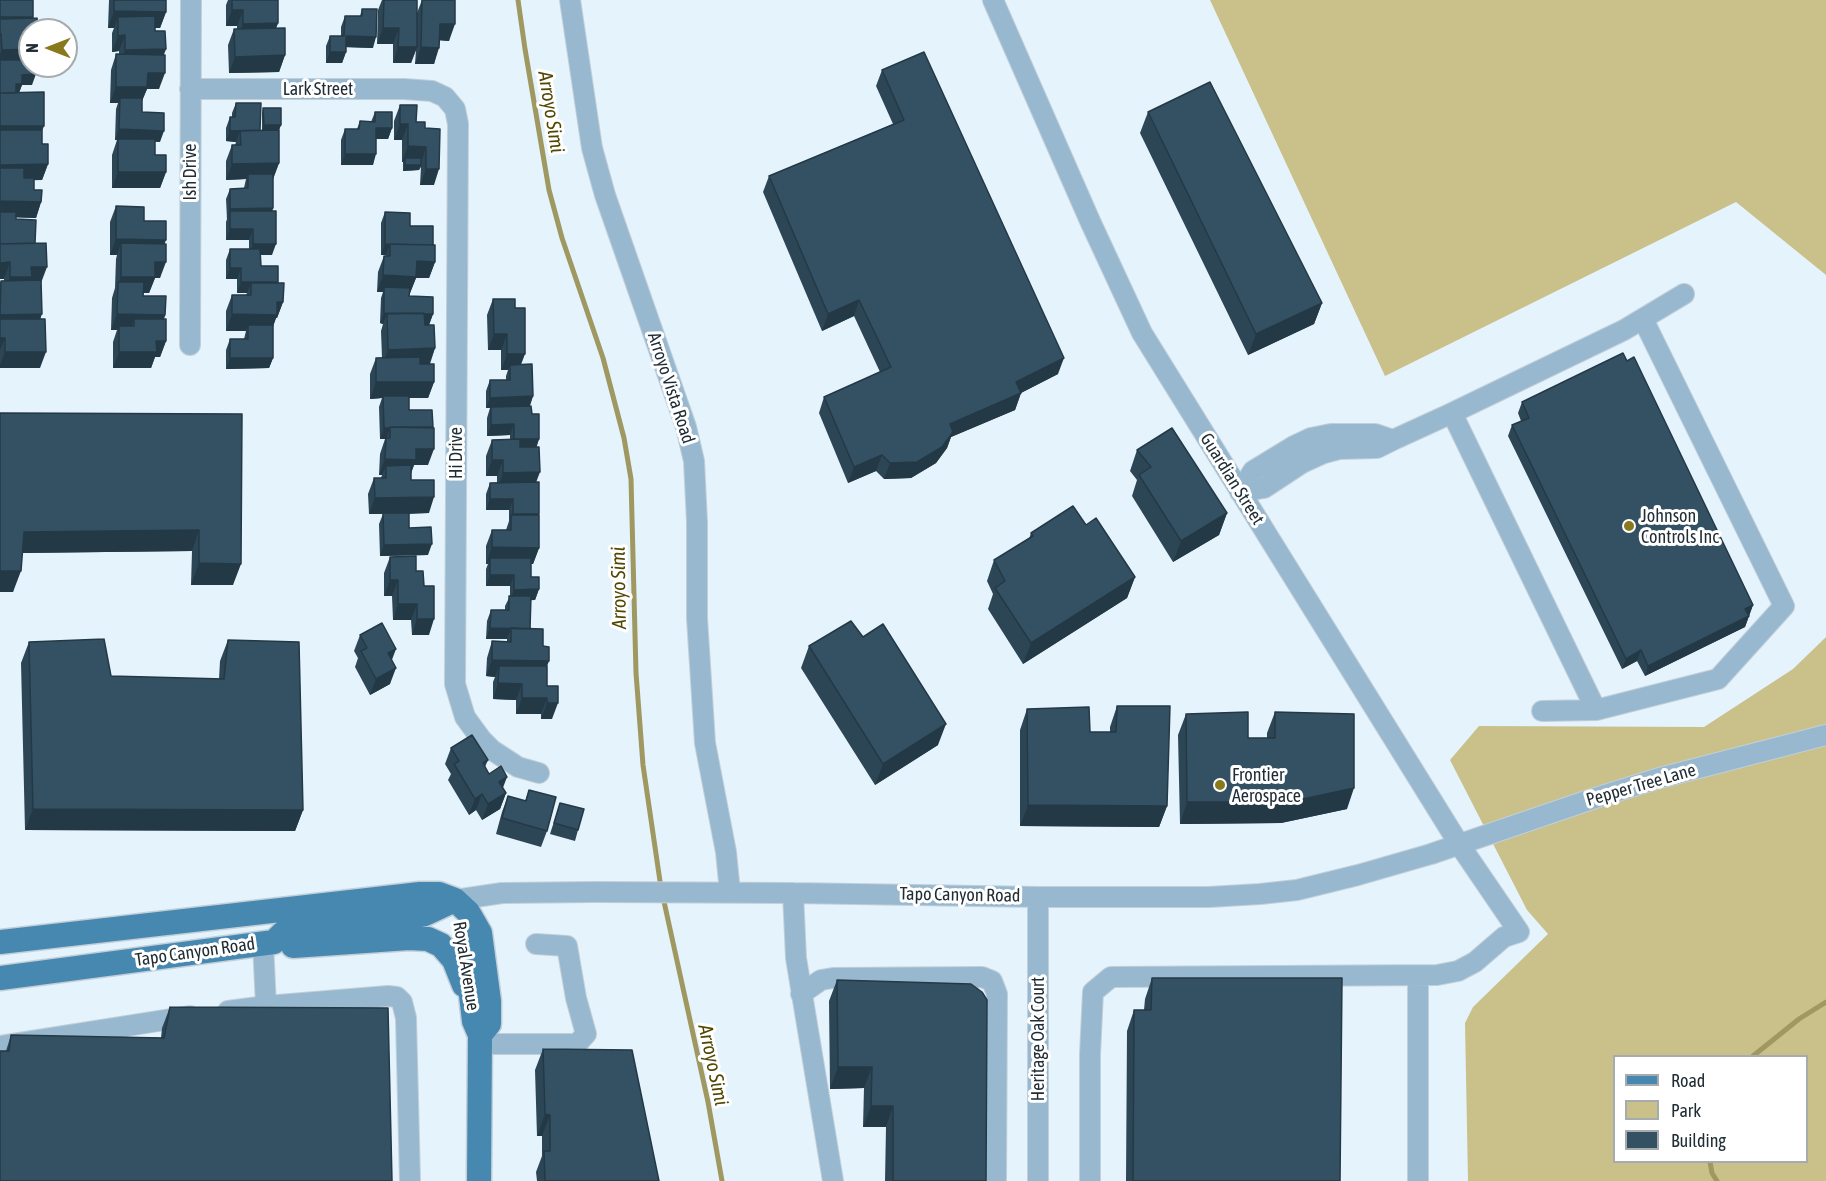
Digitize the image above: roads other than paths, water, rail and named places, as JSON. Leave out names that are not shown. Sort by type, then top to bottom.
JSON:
[{"type":"main road","name":"Tapo Canyon Road","points":[[0,942],[420,894],[439,894],[455,900]]},
{"type":"main road","name":"Tapo Canyon Road","points":[[0,978],[268,942],[283,933],[425,914],[455,900]]},
{"type":"main road","name":"Royal Avenue","points":[[455,900],[466,947],[474,1021],[480,1039],[479,1181]]},
{"type":"main road","name":"Royal Avenue","points":[[455,900],[468,912],[480,933],[489,1001],[489,1024],[480,1039]]},
{"type":"main road","points":[[268,942],[284,947],[409,938],[428,939],[441,945],[454,960],[471,1002]]},
{"type":"street","name":"Ish Drive","points":[[190,0],[190,345]]},
{"type":"street","name":"Arroyo Vista Road","points":[[570,0],[592,148],[605,195],[686,427],[694,461],[697,522],[697,618],[705,743],[726,852],[721,892]]},
{"type":"street","name":"Guardian Street","points":[[993,0],[1142,333],[1459,844],[1519,932],[1504,937],[1475,962],[1458,971],[1418,976]]},
{"type":"street","name":"Lark Street","points":[[190,89],[404,89],[432,91],[445,97]]},
{"type":"street","name":"Hi Drive","points":[[445,97],[455,109],[458,124],[455,684],[465,717],[481,739],[492,750],[519,767],[539,773]]},
{"type":"street","points":[[1240,492],[1264,488],[1302,463],[1324,453],[1339,449],[1377,448],[1624,330],[1684,294]]},
{"type":"street","points":[[1542,711],[1596,710],[1718,679],[1784,606],[1643,319]]},
{"type":"street","points":[[1452,413],[1596,710]]},
{"type":"street","name":"Pepper Tree Lane","points":[[1459,844],[1656,779],[1826,735]]},
{"type":"street","name":"Tapo Canyon Road","points":[[455,900],[502,893],[609,892],[1209,897],[1297,890],[1358,875],[1459,844]]},
{"type":"street","points":[[793,893],[796,958],[833,1181]]},
{"type":"street","name":"Heritage Oak Court","points":[[1038,897],[1038,1181]]},
{"type":"street","points":[[266,1006],[268,942]]},
{"type":"street","points":[[480,1039],[577,1044],[586,1034],[576,998],[567,946],[536,944]]},
{"type":"street","points":[[801,994],[821,980],[833,978],[982,976],[992,981],[997,994],[996,1181]]},
{"type":"street","points":[[1090,1181],[1090,1054],[1093,992],[1111,977],[1418,976],[1418,1181]]},
{"type":"street","points":[[0,1046],[266,1006],[397,997],[405,1009],[410,1181]]},
{"type":"waterway","name":"Arroyo Simi","points":[[518,0],[549,190],[562,238],[603,358],[624,438],[631,479],[636,673],[643,765],[661,888]]},
{"type":"waterway","name":"Arroyo Simi","points":[[663,897],[708,1102],[722,1181]]},
{"type":"waterway","points":[[1754,1055],[1799,1019],[1826,1002]]},
{"type":"waterway","points":[[1710,1163],[1712,1173],[1717,1181]]},
{"type":"place","name":"Johnson Controls Inc","points":[[1629,526]]},
{"type":"place","name":"Frontier Aerospace","points":[[1220,785]]}]
